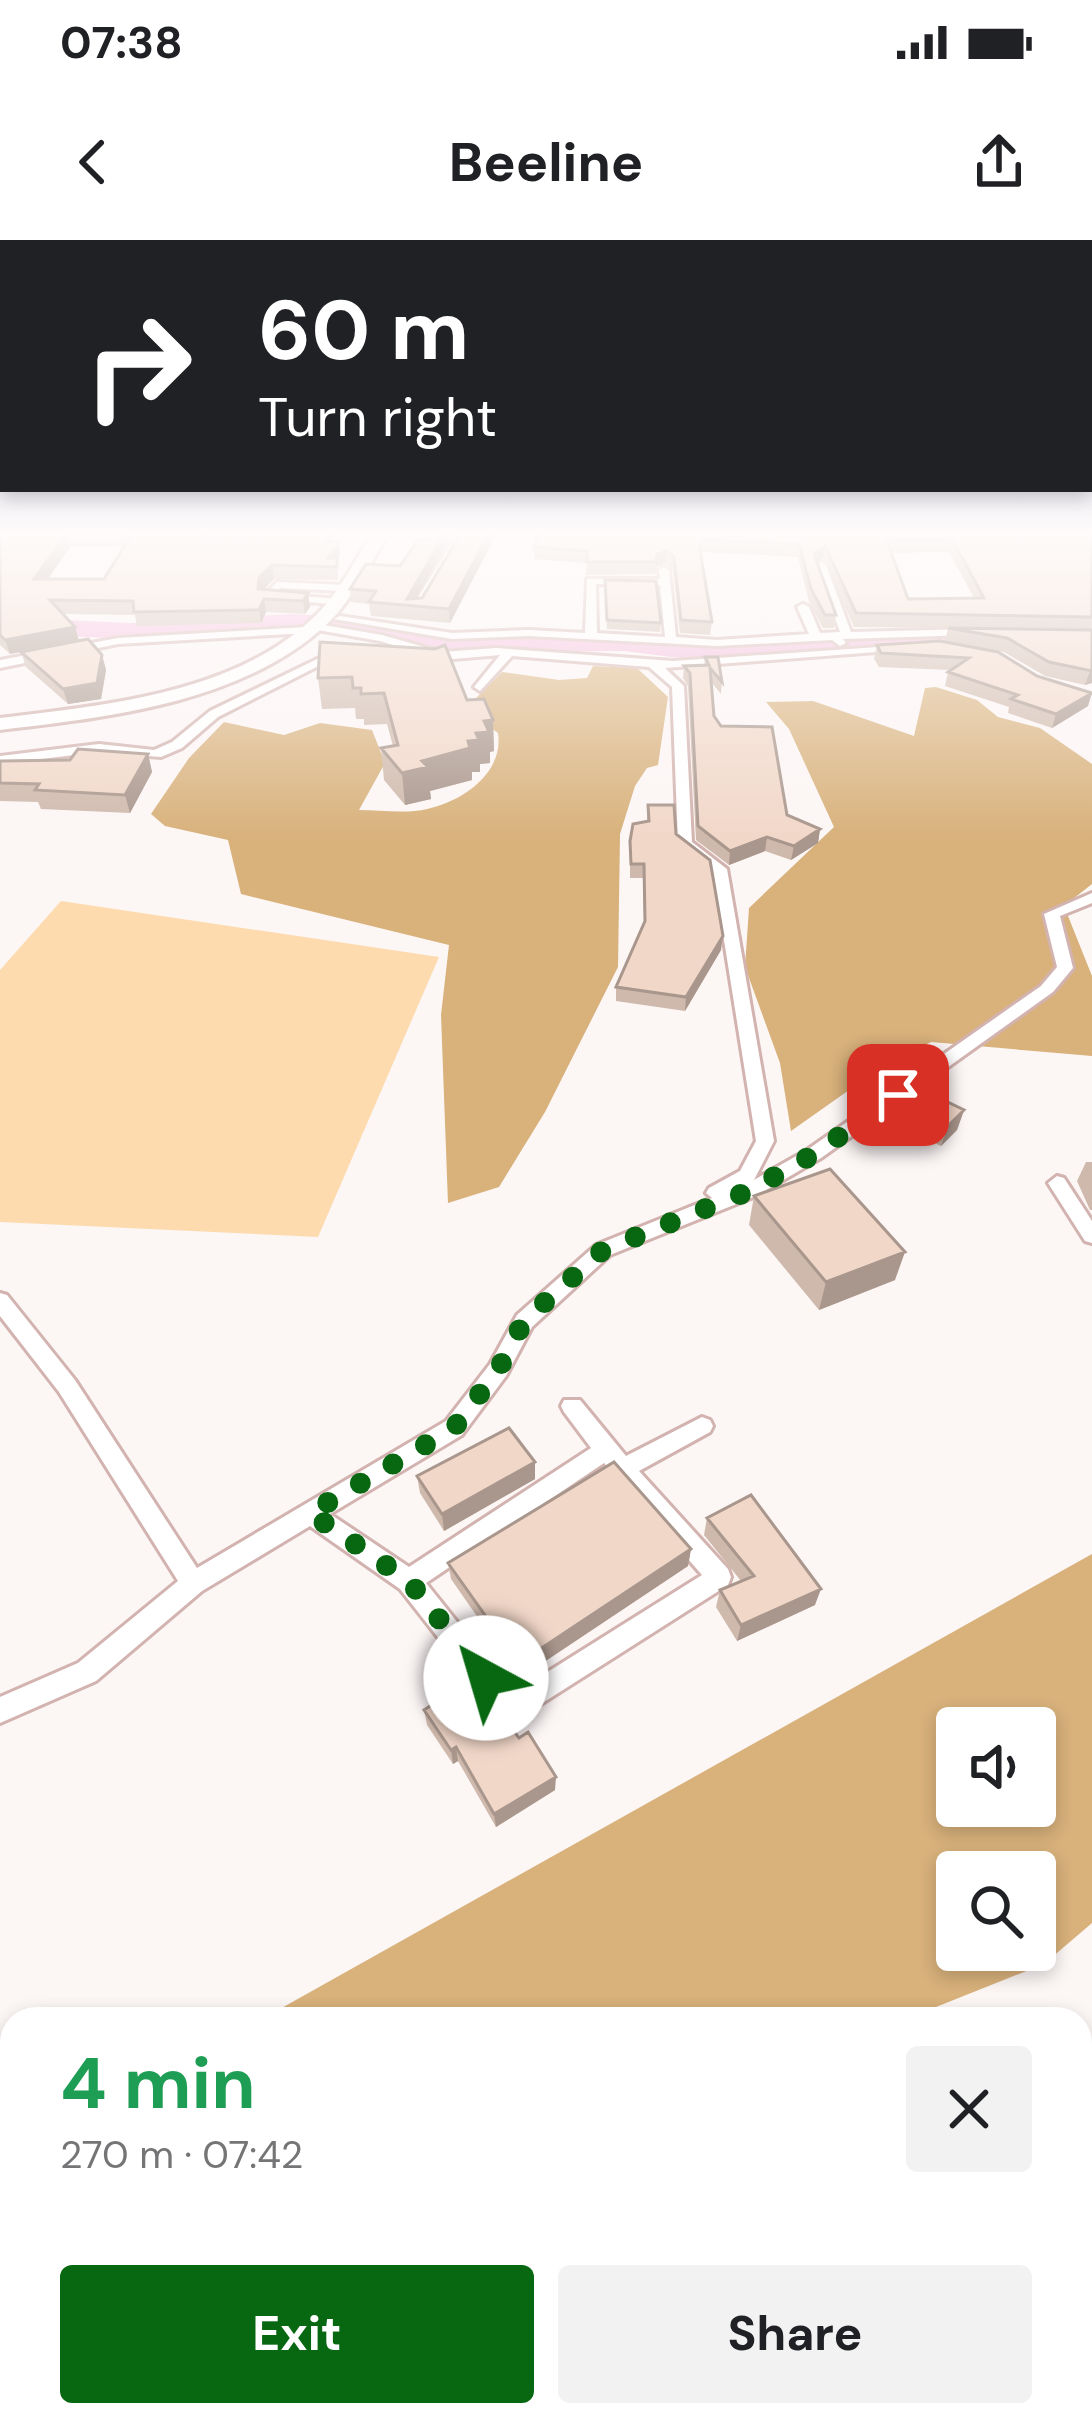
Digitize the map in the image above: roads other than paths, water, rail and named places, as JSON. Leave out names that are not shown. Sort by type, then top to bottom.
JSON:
[{"type":"main road","points":[[0,724],[70,716],[184,690],[269,654],[297,635]]},
{"type":"street","points":[[0,664],[118,641],[186,635]]},
{"type":"street","points":[[0,760],[99,748],[156,754],[177,745],[214,714],[340,653],[347,635]]},
{"type":"street","points":[[360,635],[440,656],[508,652],[707,665],[958,649]]},
{"type":"street","points":[[448,635],[671,641],[840,635]]},
{"type":"street","points":[[670,635],[671,641]]},
{"type":"street","points":[[841,635],[848,653]]},
{"type":"street","points":[[480,687],[508,652]]},
{"type":"street","points":[[651,662],[678,686],[685,844],[720,869],[765,1141],[746,1175],[680,1216]]},
{"type":"street","points":[[0,1710],[87,1672],[193,1583],[454,1428],[498,1370],[524,1321],[603,1250],[749,1191],[814,1154],[1047,989],[1065,968],[1052,914],[1092,898]]},
{"type":"street","points":[[1057,1184],[1092,1236]]},
{"type":"street","points":[[0,1301],[67,1386],[193,1583]]},
{"type":"street","points":[[310,1513],[409,1581],[512,1710],[719,1577],[572,1406]]},
{"type":"street","points":[[409,1581],[614,1459],[702,1426]]},
{"type":"waterway","points":[[410,635],[451,644],[625,643],[694,652],[875,639],[1092,643]]}]
